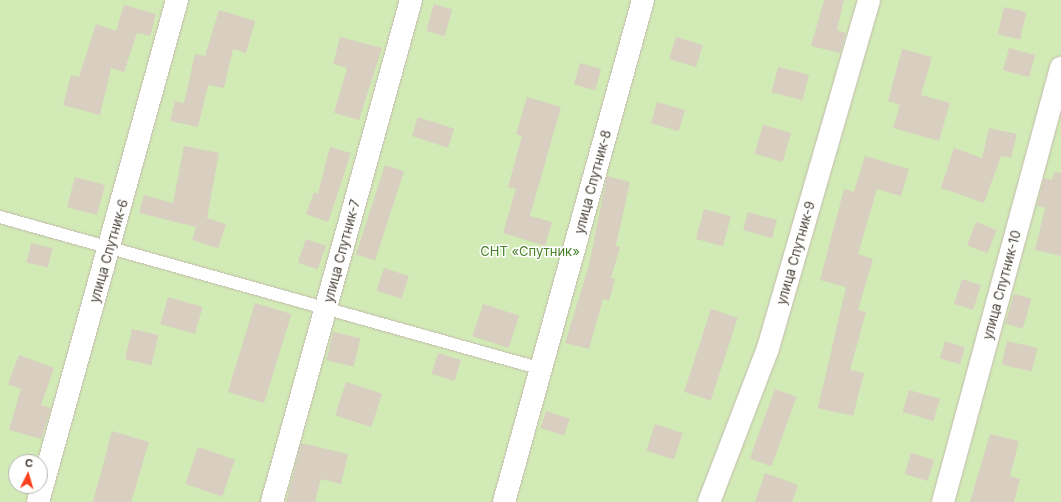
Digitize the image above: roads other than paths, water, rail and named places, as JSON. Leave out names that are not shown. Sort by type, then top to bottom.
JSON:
[{"type":"street","name":"улица Спутник-6","points":[[38,502],[110,250],[177,0]]},
{"type":"street","name":"улица Спутник-7","points":[[272,502],[411,0]]},
{"type":"street","name":"улица Спутник-8","points":[[504,502],[643,0]]},
{"type":"street","name":"улица Спутник-9","points":[[709,502],[768,348],[869,0]]},
{"type":"street","name":"улица Спутник-10","points":[[943,502],[1061,68]]},
{"type":"lane","points":[[0,217],[110,250],[326,307],[542,369]]},
{"type":"park label","name":"СНТ «Спутник»","points":[[530,251]]}]
